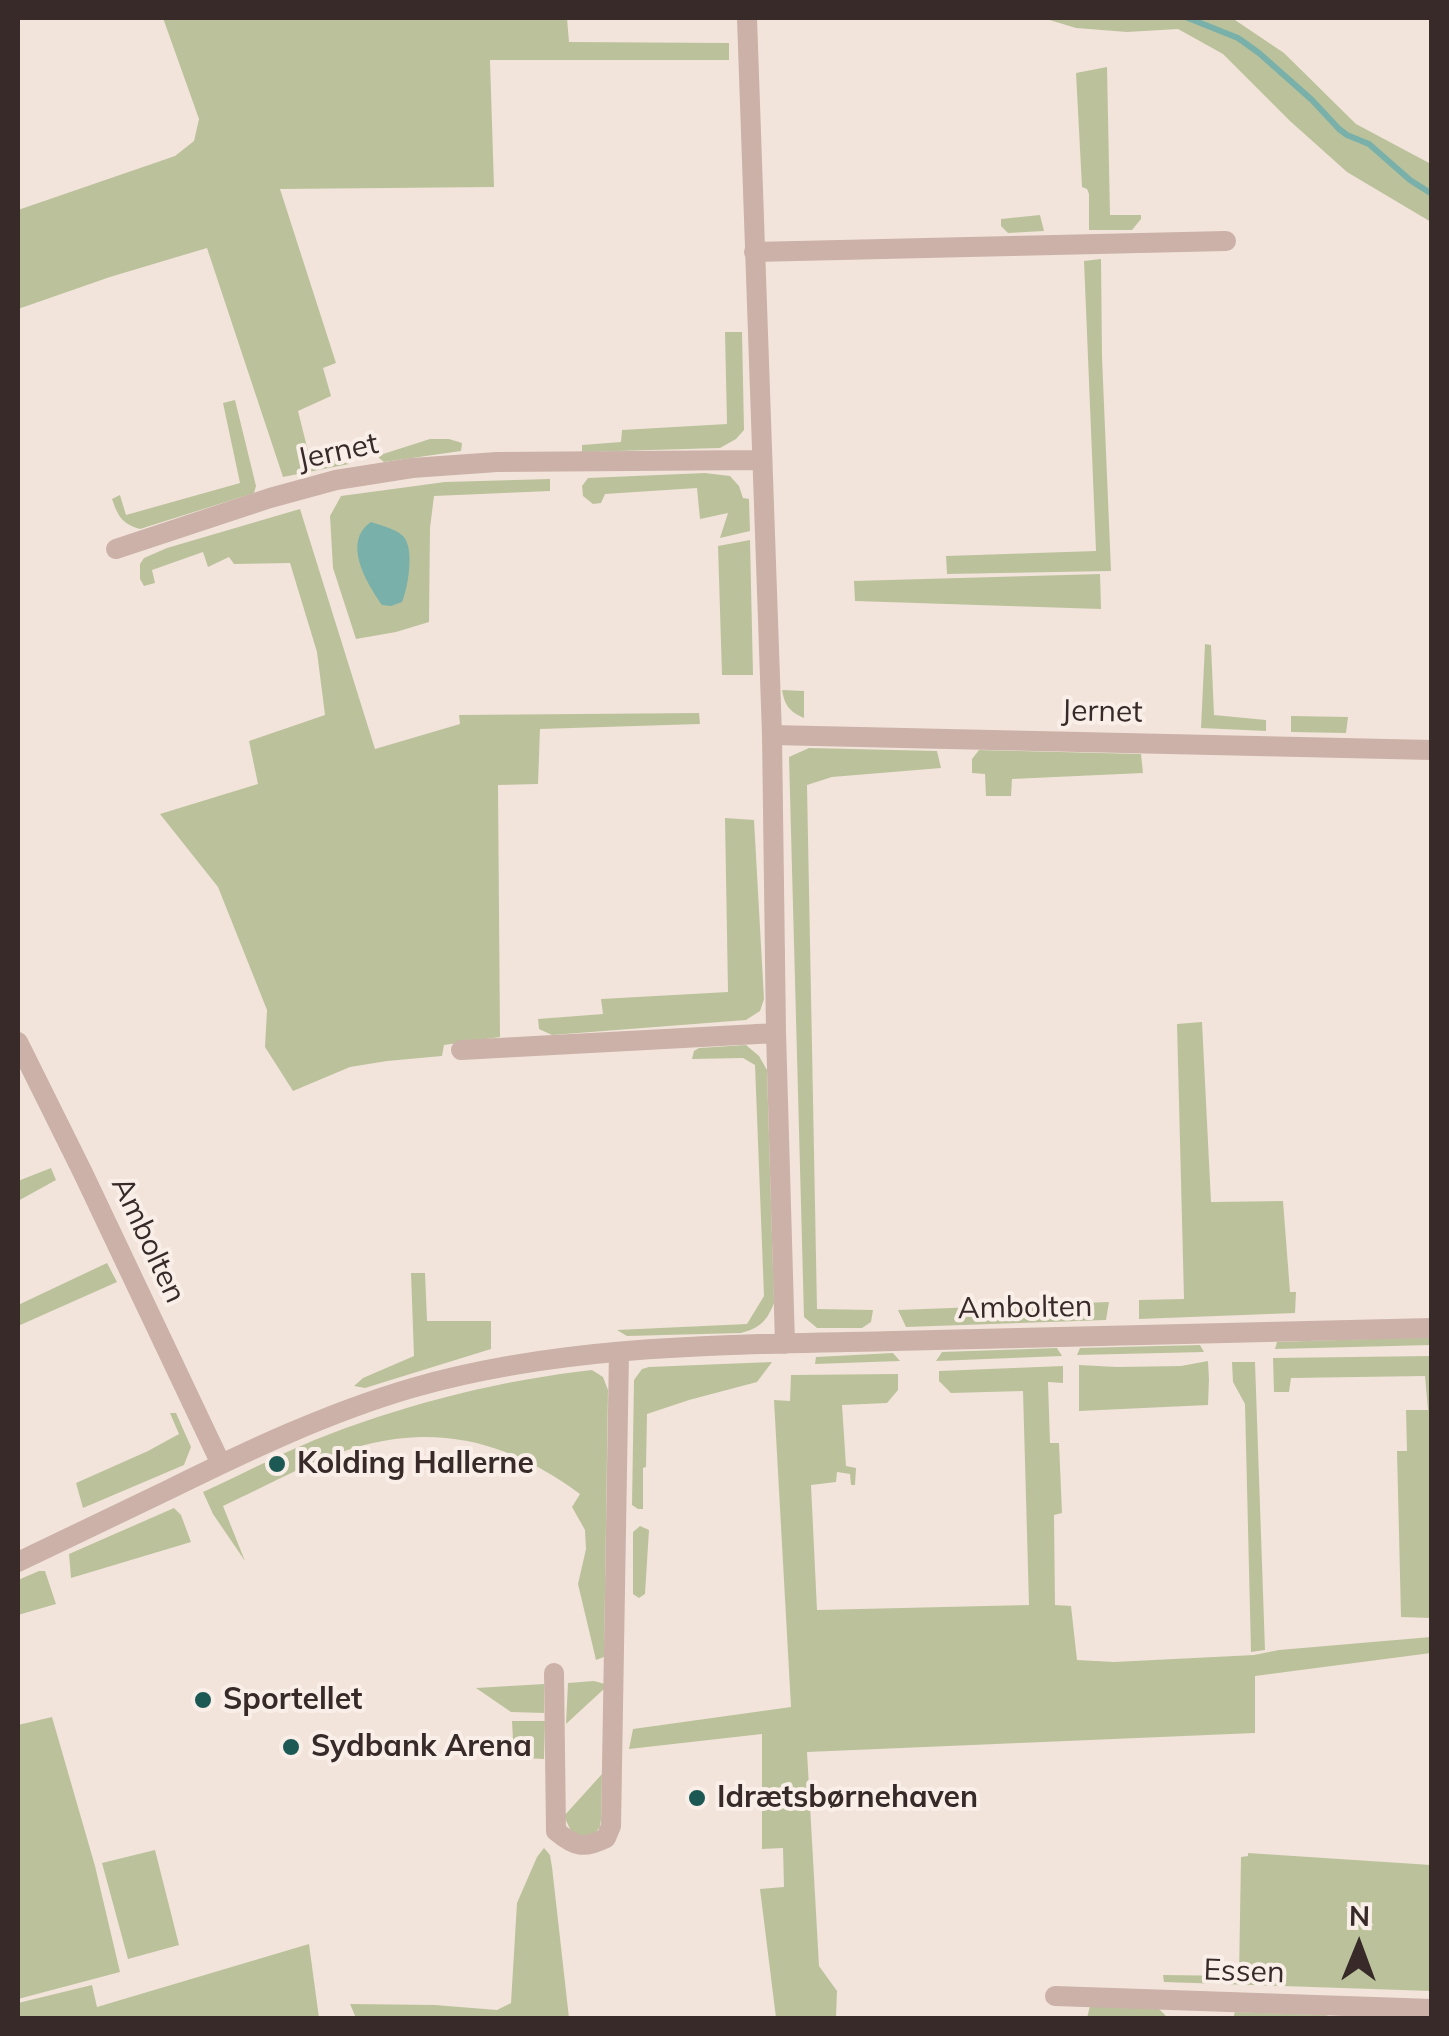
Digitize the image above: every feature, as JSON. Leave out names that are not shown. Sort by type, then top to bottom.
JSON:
[{"type":"street","points":[[747,18],[772,735],[786,1344]]},
{"type":"street","points":[[754,252],[1226,241]]},
{"type":"street","name":"Jernet","points":[[116,548],[336,480],[412,468],[497,462],[761,460]]},
{"type":"street","name":"Jernet","points":[[772,735],[1432,750]]},
{"type":"street","points":[[461,1050],[776,1033]]},
{"type":"street","name":"Ambolten","points":[[18,1042],[221,1464]]},
{"type":"street","name":"Ambolten","points":[[18,1562],[316,1422],[412,1388],[542,1360],[786,1344],[1432,1328]]},
{"type":"street","points":[[554,1673],[556,1831],[571,1843],[590,1846],[606,1838],[611,1826],[619,1352]]},
{"type":"street","name":"Essen","points":[[1055,1996],[1432,2009]]},
{"type":"green space","points":[[163,18],[567,18],[569,42],[729,43],[729,60],[490,60],[494,187],[280,189],[336,363],[323,368],[331,396],[298,411],[308,451],[349,464],[283,477],[207,248],[18,309],[18,210],[175,156],[194,141],[199,119]]},
{"type":"green space","points":[[1043,18],[1232,18],[1284,53],[1356,124],[1431,164],[1431,222],[1347,172],[1223,54],[1178,29],[1127,32],[1076,28]]},
{"type":"green space","points":[[1107,67],[1110,215],[1141,215],[1132,230],[1089,230],[1089,194],[1082,187],[1076,73]]},
{"type":"green space","points":[[1040,215],[1044,231],[1008,233],[1001,226],[1001,219]]},
{"type":"green space","points":[[1101,259],[1111,571],[947,574],[946,556],[1096,551],[1084,261]]},
{"type":"green space","points":[[725,332],[742,332],[744,430],[736,439],[720,448],[582,452],[582,445],[621,442],[622,430],[727,424]]},
{"type":"green space","points":[[235,400],[256,486],[254,493],[140,529],[125,522],[112,499],[120,495],[126,515],[240,483],[223,403]]},
{"type":"green space","points":[[430,439],[462,443],[461,451],[384,462],[379,458],[380,455]]},
{"type":"green space","points":[[705,473],[730,476],[739,486],[743,498],[749,499],[750,531],[720,538],[728,513],[700,519],[697,488],[605,494],[601,503],[593,504],[583,496],[582,486],[588,478]]},
{"type":"green space","points":[[550,479],[550,491],[434,496],[429,622],[356,639],[333,568],[330,516],[341,496],[445,482]]},
{"type":"green space","points":[[300,509],[375,749],[460,724],[459,715],[699,713],[700,724],[540,729],[538,784],[498,785],[500,1037],[444,1045],[442,1056],[350,1067],[293,1091],[265,1047],[267,1010],[218,887],[160,814],[258,784],[249,741],[325,715],[317,652],[290,563],[234,564],[229,557],[208,567],[203,552],[152,570],[155,583],[144,586],[140,564],[144,558],[167,548]]},
{"type":"green space","points":[[750,540],[753,675],[722,675],[718,546]]},
{"type":"green space","points":[[1100,574],[1101,609],[855,601],[854,581]]},
{"type":"green space","points":[[1205,644],[1211,645],[1214,715],[1266,720],[1266,731],[1201,728]]},
{"type":"green space","points":[[782,690],[804,691],[804,718],[789,707]]},
{"type":"green space","points":[[1291,716],[1348,717],[1346,733],[1291,732]]},
{"type":"green space","points":[[809,748],[937,751],[941,768],[832,777],[807,785],[817,1309],[873,1310],[871,1322],[862,1328],[817,1328],[804,1317],[789,757]]},
{"type":"green space","points":[[979,750],[1141,754],[1143,773],[1012,779],[1011,796],[986,796],[985,774],[972,773],[972,759]]},
{"type":"green space","points":[[725,818],[754,820],[764,999],[760,1011],[746,1020],[552,1035],[539,1029],[538,1019],[603,1014],[601,999],[728,992]]},
{"type":"green space","points":[[1202,1022],[1211,1202],[1283,1201],[1290,1292],[1296,1292],[1295,1313],[1139,1319],[1139,1300],[1184,1299],[1177,1024]]},
{"type":"green space","points":[[746,1045],[767,1070],[774,1303],[762,1323],[741,1333],[627,1336],[617,1330],[747,1324],[764,1296],[755,1065],[743,1058],[692,1059],[699,1048]]},
{"type":"green space","points":[[51,1168],[56,1180],[18,1201],[18,1181]]},
{"type":"green space","points":[[107,1263],[117,1282],[18,1326],[18,1305]]},
{"type":"green space","points":[[411,1273],[425,1273],[427,1321],[491,1321],[491,1349],[365,1388],[354,1386],[363,1378],[414,1356]]},
{"type":"green space","points":[[1109,1302],[1106,1320],[906,1327],[898,1310]]},
{"type":"green space","points":[[1431,1337],[1431,1345],[1275,1349],[1277,1342]]},
{"type":"green space","points":[[1200,1345],[1204,1352],[1077,1355],[1080,1348]]},
{"type":"green space","points":[[1057,1348],[1062,1356],[936,1361],[942,1352]]},
{"type":"green space","points":[[893,1353],[900,1361],[815,1364],[816,1357]]},
{"type":"green space","points":[[1431,1356],[1431,1618],[1401,1617],[1397,1451],[1407,1451],[1406,1410],[1428,1410],[1425,1376],[1291,1378],[1289,1392],[1274,1392],[1273,1358]]},
{"type":"green space","points":[[1208,1361],[1208,1405],[1079,1411],[1079,1365],[1181,1366]]},
{"type":"green space","points":[[772,1362],[757,1382],[647,1414],[643,1509],[632,1505],[634,1380],[642,1369]]},
{"type":"green space","points":[[1232,1362],[1255,1362],[1265,1650],[1251,1652],[1245,1404],[1233,1382]]},
{"type":"green space","points":[[1063,1366],[1063,1383],[1048,1382],[1050,1443],[1059,1443],[1062,1513],[1054,1515],[1055,1605],[1071,1606],[1077,1660],[1114,1662],[1254,1655],[1431,1637],[1431,1653],[1255,1676],[1255,1733],[807,1752],[819,1966],[837,1991],[836,2018],[776,2018],[760,1889],[784,1887],[783,1848],[762,1849],[762,1734],[629,1749],[633,1729],[791,1707],[774,1400],[790,1401],[791,1375],[898,1374],[898,1390],[887,1403],[842,1405],[846,1466],[856,1468],[855,1485],[851,1485],[850,1474],[837,1472],[836,1482],[811,1485],[817,1610],[1029,1605],[1023,1391],[951,1393],[939,1381],[939,1371]]},
{"type":"green space","points":[[592,1370],[603,1377],[608,1390],[604,1657],[596,1660],[578,1584],[586,1549],[585,1530],[572,1507],[580,1494],[525,1460],[467,1441],[437,1437],[406,1438],[342,1452],[223,1506],[245,1561],[203,1492],[362,1422],[492,1386]]},
{"type":"green space","points":[[170,1413],[176,1413],[191,1447],[184,1465],[83,1508],[76,1483],[179,1434]]},
{"type":"green space","points":[[174,1508],[181,1515],[191,1542],[71,1578],[69,1554]]},
{"type":"green space","points":[[640,1526],[649,1530],[645,1594],[639,1598],[633,1594],[633,1532]]},
{"type":"green space","points":[[45,1571],[56,1604],[18,1615],[18,1580]]},
{"type":"green space","points":[[568,1683],[605,1684],[605,1688],[566,1724]]},
{"type":"green space","points":[[544,1684],[544,1713],[511,1712],[476,1688]]},
{"type":"green space","points":[[52,1717],[95,1866],[120,1972],[18,1999],[18,1725]]},
{"type":"green space","points":[[512,1721],[545,1721],[544,1759],[523,1758],[523,1740],[513,1740]]},
{"type":"green space","points":[[602,1774],[600,1827],[590,1840],[581,1840],[564,1816]]},
{"type":"green space","points":[[544,1848],[552,1867],[569,2018],[356,2018],[350,2004],[497,2010],[511,2003],[517,1903]]},
{"type":"green space","points":[[155,1850],[179,1945],[128,1959],[102,1863]]},
{"type":"green space","points":[[1248,1853],[1431,1865],[1431,1991],[1164,1982],[1163,1975],[1239,1976],[1241,1857]]},
{"type":"green space","points":[[309,1944],[319,2018],[18,2018],[18,2003],[92,1985],[97,2007]]},
{"type":"green space","points":[[1090,2006],[1157,2007],[1168,2018],[1087,2018]]},
{"type":"green space","points":[[1235,2012],[1326,2015],[1333,2018],[1233,2018]]},
{"type":"water","points":[[371,522],[403,536],[409,549],[404,596],[402,602],[391,606],[382,605],[360,562],[358,540]]},
{"type":"waterway","points":[[1188,18],[1238,38],[1259,53],[1339,129],[1369,144],[1432,194]]},
{"type":"place","name":"Kolding Hallerne","points":[[277,1464]]},
{"type":"place","name":"Sportellet","points":[[203,1700]]},
{"type":"place","name":"Sydbank Arena","points":[[291,1747]]},
{"type":"place","name":"Idrætsbørnehaven","points":[[697,1798]]}]
